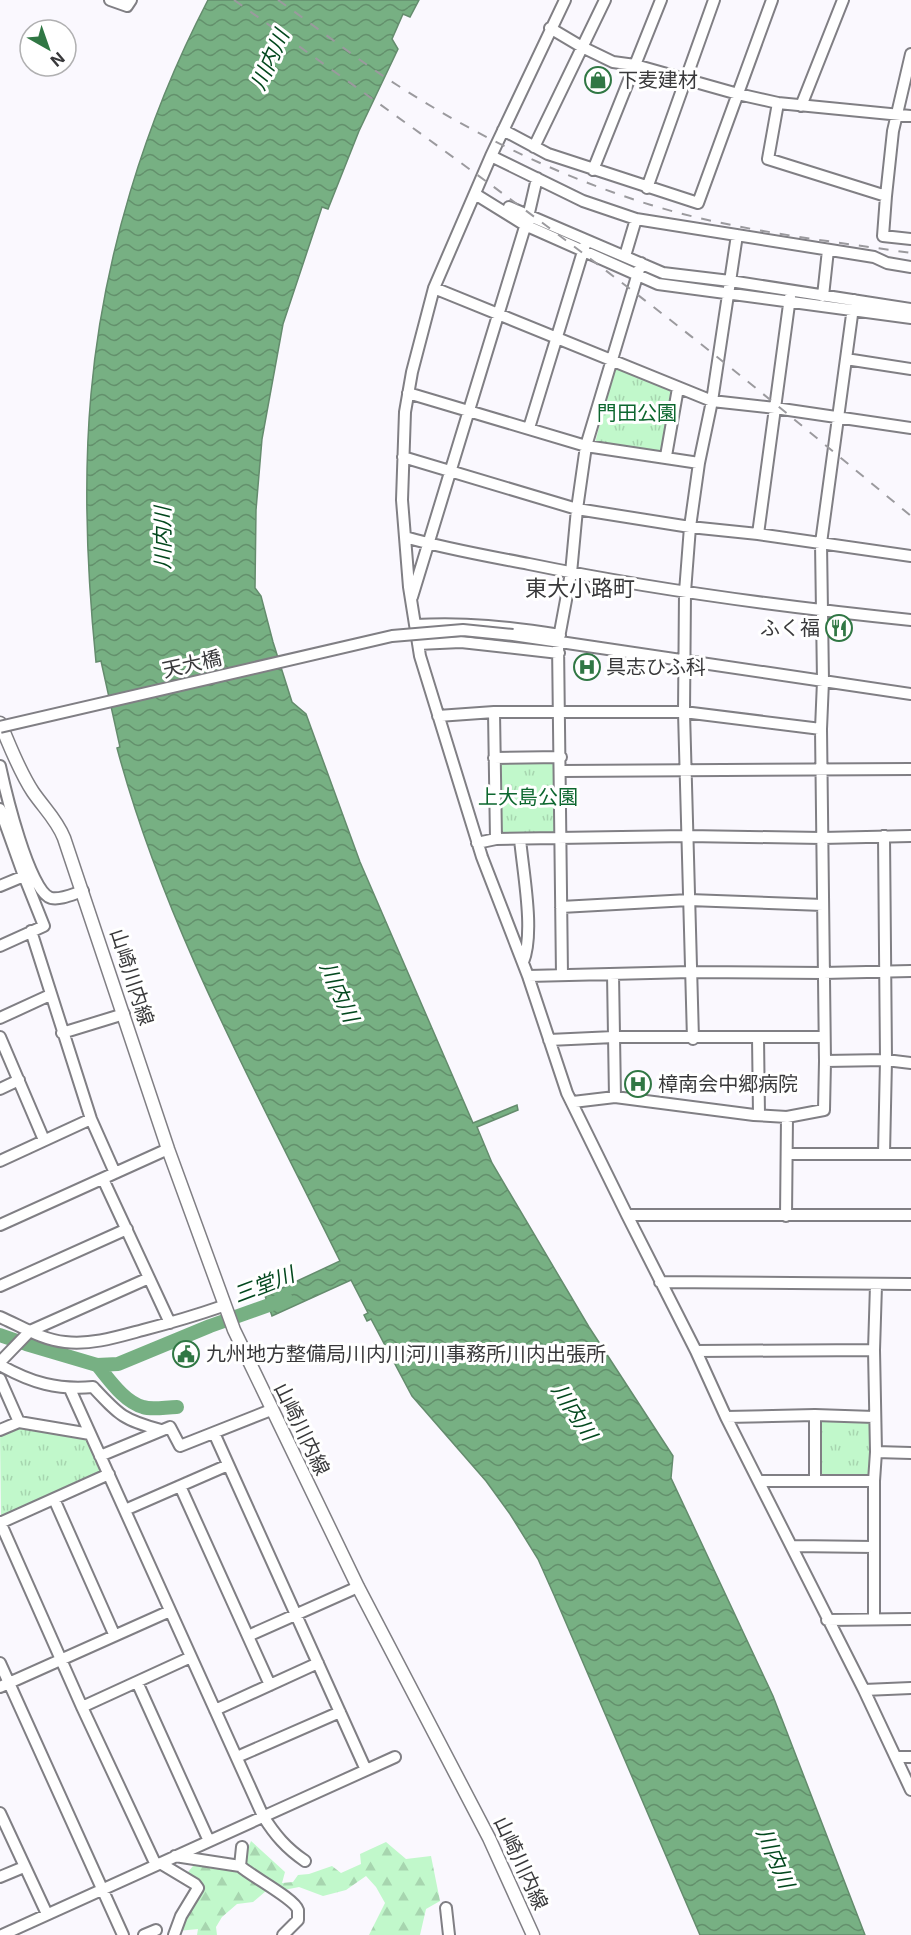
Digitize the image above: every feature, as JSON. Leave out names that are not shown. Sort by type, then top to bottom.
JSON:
[{"type":"main road","name":"山崎川内線","points":[[0,725],[32,791],[52,814],[60,828],[223,1306],[358,1587],[489,1838],[533,1935]]},
{"type":"street","points":[[110,0],[127,6],[130,0]]},
{"type":"street","points":[[565,0],[491,156],[434,288],[419,343],[408,393],[402,500],[411,600],[418,644],[477,843],[523,962],[567,1093],[696,1351],[726,1417],[793,1546],[911,1790]]},
{"type":"street","points":[[534,147],[605,0]]},
{"type":"street","points":[[593,170],[661,0]]},
{"type":"street","points":[[647,188],[714,0]]},
{"type":"street","points":[[503,130],[534,147],[593,170],[600,170],[647,188],[698,203],[772,0]]},
{"type":"street","points":[[801,106],[843,0]]},
{"type":"street","points":[[550,28],[613,62],[635,65],[738,94],[801,106],[911,116]]},
{"type":"street","points":[[911,54],[893,131],[883,236],[911,240]]},
{"type":"street","points":[[778,103],[768,159],[886,196]]},
{"type":"street","points":[[491,156],[583,201],[636,219],[874,257],[888,263],[911,267]]},
{"type":"street","points":[[411,600],[498,316],[537,178]]},
{"type":"street","points":[[475,194],[489,197],[526,221],[584,251],[658,284],[729,294],[823,296],[854,306],[911,309]]},
{"type":"street","points":[[625,256],[636,219]]},
{"type":"street","points":[[526,221],[586,239],[663,273],[730,281],[790,296],[911,318]]},
{"type":"street","points":[[693,1039],[684,712],[685,592],[690,527],[699,463],[712,401],[737,236]]},
{"type":"street","points":[[529,428],[586,239]]},
{"type":"street","points":[[823,296],[828,250]]},
{"type":"street","points":[[562,975],[559,644],[571,573],[586,446],[641,263]]},
{"type":"street","points":[[434,288],[498,316],[712,401],[911,428]]},
{"type":"street","points":[[758,534],[790,296]]},
{"type":"street","points":[[573,1102],[615,1097],[787,1117],[824,1110],[821,543],[854,306]]},
{"type":"street","points":[[846,359],[911,369]]},
{"type":"street","points":[[666,456],[678,388]]},
{"type":"street","points":[[408,393],[586,446],[666,456],[699,463]]},
{"type":"street","points":[[403,457],[577,509],[690,527],[758,534],[911,556]]},
{"type":"street","points":[[405,537],[571,573],[685,592],[821,611],[911,620]]},
{"type":"street","points":[[415,625],[453,622],[496,625],[559,644]]},
{"type":"street","name":"天大橋","points":[[0,725],[392,636],[463,630],[513,635],[559,644]]},
{"type":"street","points":[[418,644],[461,642],[559,644],[911,694]]},
{"type":"street","points":[[438,716],[494,712],[559,714],[684,712],[821,729]]},
{"type":"street","points":[[494,712],[496,839]]},
{"type":"street","points":[[494,758],[561,757]]},
{"type":"street","points":[[0,766],[12,818],[36,883],[42,893],[51,898],[58,898],[82,891]]},
{"type":"street","points":[[561,771],[911,769]]},
{"type":"street","points":[[0,809],[44,926],[0,946]]},
{"type":"street","points":[[884,836],[886,1060],[884,1154]]},
{"type":"street","points":[[477,843],[496,839],[911,836]]},
{"type":"street","points":[[520,839],[527,916],[527,951],[523,962]]},
{"type":"street","points":[[0,886],[24,876]]},
{"type":"street","points":[[561,907],[689,900],[823,905]]},
{"type":"street","points":[[31,931],[91,1119],[115,1173]]},
{"type":"street","points":[[528,976],[691,972],[911,971]]},
{"type":"street","points":[[613,974],[615,1097]]},
{"type":"street","points":[[0,1018],[50,995]]},
{"type":"street","points":[[62,1033],[124,1014]]},
{"type":"street","points":[[0,1036],[44,1140]]},
{"type":"street","points":[[758,1037],[759,1115]]},
{"type":"street","points":[[549,1040],[824,1037]]},
{"type":"street","points":[[825,1061],[886,1060],[911,1063]]},
{"type":"street","points":[[0,1089],[19,1080]]},
{"type":"street","points":[[786,1216],[787,1117]]},
{"type":"street","points":[[0,1161],[91,1119]]},
{"type":"street","points":[[0,1226],[168,1149]]},
{"type":"street","points":[[788,1154],[911,1154]]},
{"type":"street","points":[[103,1179],[170,1323]]},
{"type":"street","points":[[627,1215],[911,1215]]},
{"type":"street","points":[[0,1286],[127,1229]]},
{"type":"street","points":[[149,1278],[28,1333],[1,1363],[36,1383],[70,1389],[93,1387],[118,1414],[129,1421],[161,1430]]},
{"type":"street","points":[[660,1282],[911,1284]]},
{"type":"street","points":[[874,1619],[876,1285]]},
{"type":"street","points":[[0,1317],[28,1333],[64,1342],[83,1342],[103,1341],[223,1306]]},
{"type":"street","points":[[696,1351],[874,1350]]},
{"type":"street","points":[[0,1379],[19,1422]]},
{"type":"street","points":[[70,1389],[264,1816],[275,1836],[286,1848],[305,1861]]},
{"type":"street","points":[[100,1456],[170,1427],[180,1446],[271,1410]]},
{"type":"street","points":[[726,1417],[815,1415],[874,1417]]},
{"type":"street","points":[[815,1415],[815,1479]]},
{"type":"street","points":[[0,1430],[19,1422],[90,1434]]},
{"type":"street","points":[[214,1433],[366,1770]]},
{"type":"street","points":[[876,1452],[911,1453]]},
{"type":"street","points":[[125,1510],[228,1465]]},
{"type":"street","points":[[109,1474],[0,1523],[82,1707],[158,1864],[195,1884],[198,1888],[181,1916],[174,1935]]},
{"type":"street","points":[[759,1481],[815,1479],[874,1481]]},
{"type":"street","points":[[180,1486],[270,1685]]},
{"type":"street","points":[[54,1499],[114,1635]]},
{"type":"street","points":[[793,1546],[874,1547]]},
{"type":"street","points":[[248,1636],[358,1587]]},
{"type":"street","points":[[4,1685],[170,1611]]},
{"type":"street","points":[[827,1620],[911,1619]]},
{"type":"street","points":[[82,1707],[191,1657]]},
{"type":"street","points":[[0,1663],[4,1685],[123,1935]]},
{"type":"street","points":[[215,1710],[318,1663]]},
{"type":"street","points":[[137,1682],[208,1841]]},
{"type":"street","points":[[864,1690],[911,1688]]},
{"type":"street","points":[[237,1757],[340,1712]]},
{"type":"street","points":[[2,1935],[395,1757]]},
{"type":"street","points":[[896,1757],[911,1757]]},
{"type":"street","points":[[0,1813],[47,1914]]},
{"type":"street","points":[[240,1866],[242,1847]]},
{"type":"street","points":[[175,1856],[240,1866],[294,1902],[298,1910],[298,1920],[283,1935]]},
{"type":"street","points":[[0,1877],[24,1867]]},
{"type":"street","points":[[446,1908],[449,1935]]},
{"type":"street","points":[[144,1935],[156,1930]]},
{"type":"green space","name":"門田公園","points":[[614,367],[674,391],[664,452],[595,443]]},
{"type":"green space","name":"上大島公園","points":[[557,760],[556,834],[500,834],[499,761]]},
{"type":"green space","points":[[820,1419],[871,1421],[871,1476],[819,1475]]},
{"type":"green space","points":[[16,1427],[85,1436],[89,1439],[104,1472],[4,1518],[1,1516],[0,1434]]},
{"type":"green space","points":[[251,1841],[285,1872],[282,1883],[293,1882],[298,1875],[309,1874],[332,1866],[341,1873],[361,1864],[360,1854],[386,1842],[406,1859],[431,1856],[440,1901],[426,1909],[420,1935],[369,1935],[385,1903],[376,1887],[366,1876],[346,1890],[323,1896],[299,1887],[284,1890],[273,1885],[253,1902],[237,1904],[222,1917],[216,1927],[217,1935],[197,1935],[198,1929],[178,1931],[204,1889],[199,1879],[188,1872],[193,1866],[212,1866],[244,1859]]},
{"type":"water","name":"川内川","points":[[208,0],[419,0],[410,17],[403,14],[392,39],[398,49],[359,131],[328,209],[322,207],[283,324],[262,439],[256,510],[255,588],[261,596],[292,702],[306,714],[360,862],[473,1123],[517,1105],[518,1110],[477,1127],[492,1163],[589,1327],[673,1456],[671,1478],[773,1696],[865,1935],[700,1935],[538,1559],[486,1481],[412,1396],[371,1319],[367,1321],[364,1315],[368,1313],[351,1280],[272,1316],[265,1296],[340,1261],[216,1009],[187,945],[137,815],[117,748],[120,747],[101,661],[96,662],[88,562],[87,461],[91,394],[105,292],[130,191],[146,142],[185,46]]},
{"type":"waterway","name":"三堂川","points":[[0,1335],[97,1365],[118,1364],[210,1326],[286,1299]]},
{"type":"waterway","name":"三堂川","points":[[97,1365],[117,1389],[136,1404],[151,1408],[177,1407]]},
{"type":"railway","points":[[234,0],[596,263],[714,354],[911,516]]},
{"type":"railway","points":[[278,0],[367,65],[427,104],[520,154],[584,182],[651,205],[715,222],[911,253]]},
{"type":"place","name":"下麦建材","points":[[598,80]]},
{"type":"place","name":"ふく福","points":[[839,628]]},
{"type":"place","name":"具志ひふ科","points":[[587,667]]},
{"type":"place","name":"樟南会中郷病院","points":[[638,1084]]},
{"type":"place","name":"九州地方整備局川内川河川事務所川内出張所","points":[[186,1354]]},
{"type":"district","name":"東大小路町","points":[[580,588]]}]
